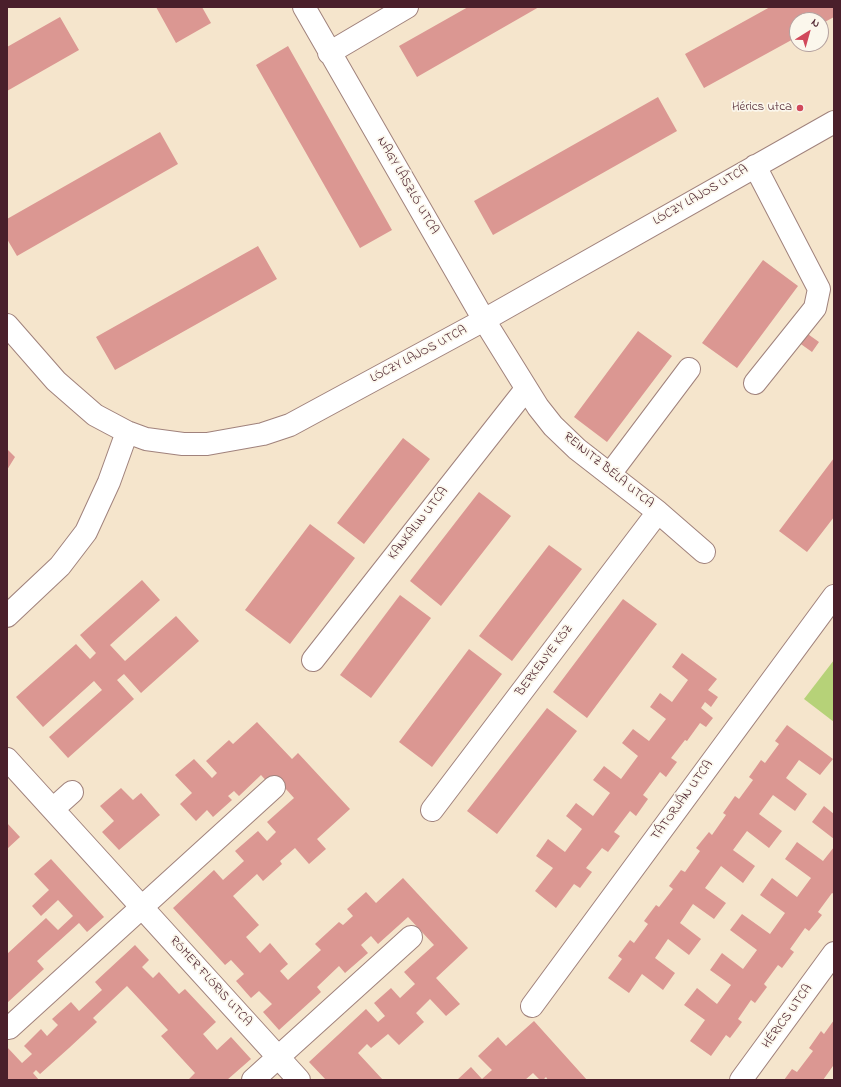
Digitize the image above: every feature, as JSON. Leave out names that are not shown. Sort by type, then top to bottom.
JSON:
[{"type":"street","name":"NAGY LÁSZLÓ UTCA","points":[[304,7],[329,53],[484,320]]},
{"type":"street","points":[[329,53],[407,7]]},
{"type":"street","name":"LÓCZY LAJOS UTCA","points":[[7,325],[56,381],[95,415],[127,432],[146,439],[183,444],[207,444],[263,434],[290,424],[484,320],[834,122]]},
{"type":"street","points":[[755,166],[819,289],[814,308],[755,383]]},
{"type":"street","name":"REINITZ BÉLA UTCA","points":[[484,320],[526,389],[553,426],[577,449],[658,512],[704,552]]},
{"type":"street","points":[[610,474],[689,369]]},
{"type":"street","name":"KANKALIN UTCA","points":[[313,660],[526,389]]},
{"type":"street","points":[[7,616],[60,566],[86,532],[109,482],[127,432]]},
{"type":"street","name":"BERKENYE KÖZ","points":[[432,810],[658,512]]},
{"type":"street","name":"TÁTORJÁN UTCA","points":[[532,1006],[834,596]]},
{"type":"street","name":"RÓMER FLÓRIS UTCA","points":[[7,760],[299,1080]]},
{"type":"street","points":[[9,1028],[274,787]]},
{"type":"street","points":[[52,810],[72,792]]},
{"type":"street","points":[[253,1080],[411,936]]},
{"type":"street","name":"HÉRICS UTCA","points":[[741,1080],[834,953]]},
{"type":"green space","points":[[834,660],[834,722],[804,699]]},
{"type":"building","points":[[156,7],[202,7],[211,23],[176,43]]},
{"type":"building","points":[[468,7],[539,7],[417,77],[399,46]]},
{"type":"building","points":[[770,7],[834,7],[834,17],[829,20],[829,12],[789,12],[789,41],[704,88],[685,54]]},
{"type":"building","points":[[60,17],[79,50],[7,91],[7,47]]},
{"type":"building","points":[[288,46],[392,230],[360,248],[256,65]]},
{"type":"building","points":[[658,97],[677,131],[493,235],[474,201]]},
{"type":"building","points":[[160,132],[178,164],[17,256],[7,239],[7,219]]},
{"type":"building","points":[[258,246],[277,279],[115,370],[96,337]]},
{"type":"building","points":[[763,260],[798,286],[737,368],[702,343]]},
{"type":"building","points":[[638,331],[672,356],[607,442],[574,417]]},
{"type":"building","points":[[805,332],[819,342],[812,352],[798,342]]},
{"type":"building","points":[[403,438],[430,459],[364,544],[337,523]]},
{"type":"building","points":[[7,449],[15,457],[7,470]]},
{"type":"building","points":[[834,458],[834,517],[807,552],[779,531]]},
{"type":"building","points":[[479,492],[511,516],[441,606],[410,581]]},
{"type":"building","points":[[310,524],[355,558],[290,644],[245,610]]},
{"type":"building","points":[[549,545],[582,569],[512,661],[479,636]]},
{"type":"building","points":[[142,580],[160,600],[110,645],[125,661],[176,616],[199,641],[141,693],[124,674],[117,680],[134,699],[68,758],[49,737],[102,690],[94,681],[43,727],[16,697],[76,644],[90,659],[96,653],[80,635]]},
{"type":"building","points":[[400,595],[431,618],[371,698],[340,675]]},
{"type":"building","points":[[623,599],[657,624],[587,718],[553,692]]},
{"type":"building","points":[[469,649],[502,674],[432,767],[399,742]]},
{"type":"building","points":[[682,653],[717,679],[708,690],[718,697],[711,707],[705,702],[701,708],[713,718],[706,727],[700,723],[687,741],[685,740],[671,758],[677,762],[666,777],[660,772],[643,795],[648,799],[636,816],[630,811],[614,832],[620,836],[608,852],[602,848],[586,868],[592,872],[580,888],[574,884],[556,908],[535,891],[553,868],[536,856],[548,839],[565,852],[582,829],[566,816],[576,803],[593,816],[610,793],[593,780],[604,766],[621,779],[638,756],[622,743],[633,729],[649,741],[666,719],[650,707],[660,693],[672,702],[688,680],[672,667]]},
{"type":"building","points":[[547,708],[577,731],[497,834],[467,811]]},
{"type":"building","points":[[257,722],[292,759],[298,753],[350,809],[317,839],[326,849],[309,864],[295,848],[280,861],[282,864],[263,881],[257,874],[233,896],[259,925],[246,937],[260,953],[270,943],[288,964],[280,971],[288,980],[321,950],[315,944],[339,922],[343,925],[353,916],[347,909],[366,892],[376,903],[403,878],[468,948],[436,978],[460,1004],[446,1016],[430,999],[416,1013],[424,1022],[399,1045],[388,1034],[371,1048],[367,1044],[358,1053],[383,1080],[326,1080],[309,1062],[366,1009],[378,1022],[385,1016],[374,1003],[391,988],[400,998],[415,984],[404,972],[434,945],[408,917],[378,944],[371,936],[361,945],[368,953],[345,973],[339,966],[317,987],[321,992],[279,1030],[263,1012],[272,1004],[259,991],[251,998],[236,981],[244,974],[231,960],[225,965],[173,908],[214,870],[223,880],[244,861],[235,851],[258,831],[267,841],[276,832],[267,822],[294,798],[276,778],[269,784],[261,775],[239,796],[234,791],[228,796],[232,800],[213,817],[207,810],[196,821],[180,804],[192,793],[175,775],[194,759],[212,778],[217,773],[206,761],[229,740],[233,744]]},
{"type":"building","points":[[787,725],[833,759],[820,775],[799,760],[786,778],[807,794],[795,811],[773,795],[759,814],[782,831],[769,848],[747,831],[733,850],[755,866],[743,883],[721,866],[705,888],[726,903],[714,919],[693,904],[680,923],[701,939],[689,955],[668,939],[655,958],[675,973],[663,990],[642,974],[629,993],[608,978],[622,959],[618,956],[630,940],[634,943],[648,924],[644,921],[656,905],[659,907],[673,889],[669,886],[681,870],[685,872],[700,851],[696,848],[709,832],[712,835],[726,815],[723,813],[735,796],[739,799],[753,780],[749,777],[761,760],[765,763],[779,744],[775,741]]},
{"type":"building","points":[[121,788],[133,800],[141,793],[160,815],[119,850],[102,832],[114,821],[100,806]]},
{"type":"building","points":[[824,806],[834,814],[834,839],[812,822]]},
{"type":"building","points":[[7,823],[20,837],[7,849]]},
{"type":"building","points":[[797,842],[823,861],[834,847],[834,894],[832,893],[818,912],[822,915],[809,931],[805,928],[790,949],[794,952],[782,968],[778,965],[764,984],[767,987],[755,1003],[751,1000],[738,1019],[742,1022],[730,1038],[726,1035],[711,1056],[690,1041],[705,1020],[684,1005],[697,988],[717,1004],[731,985],[710,970],[722,953],[743,969],[757,950],[730,930],[742,914],[770,934],[785,913],[760,895],[772,878],[797,897],[811,878],[785,859]]},
{"type":"building","points":[[51,859],[104,917],[87,932],[79,923],[37,961],[44,969],[7,1003],[7,954],[46,918],[58,930],[73,916],[58,900],[41,916],[32,906],[49,890],[34,874]]},
{"type":"building","points":[[135,945],[149,960],[142,967],[153,978],[159,972],[179,994],[185,989],[216,1022],[203,1034],[217,1050],[231,1037],[251,1059],[227,1080],[188,1080],[195,1073],[161,1036],[168,1030],[127,986],[93,1018],[97,1022],[69,1048],[40,1074],[36,1070],[33,1073],[39,1080],[7,1080],[7,1047],[22,1063],[32,1054],[24,1046],[41,1029],[47,1036],[58,1025],[52,1019],[71,1002],[79,1011],[102,990],[95,982]]},
{"type":"building","points":[[834,1020],[834,1067],[833,1066],[823,1080],[784,1080],[792,1069],[797,1072],[813,1051],[809,1048],[821,1031],[824,1034]]},
{"type":"building","points":[[534,1021],[587,1080],[548,1080],[546,1077],[543,1080],[540,1080],[533,1073],[525,1080],[457,1080],[471,1067],[482,1079],[492,1070],[478,1056],[498,1037],[506,1046]]},
{"type":"place","name":"Hérics utca","points":[[800,108]]}]
